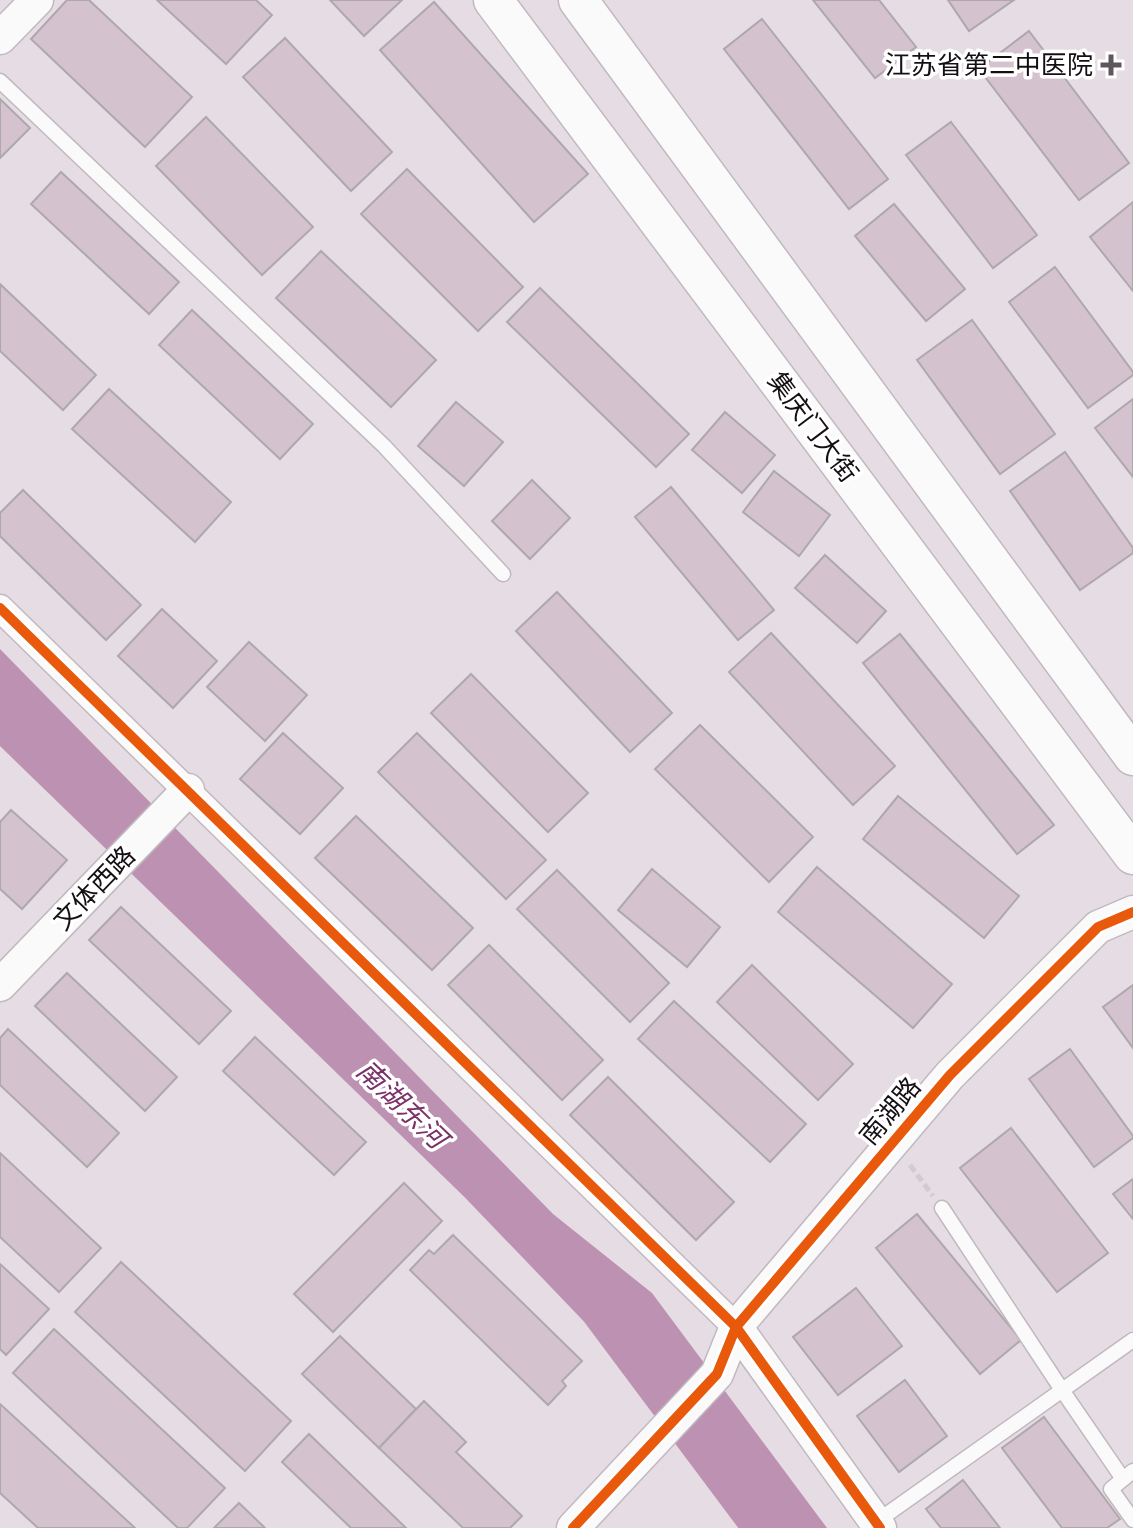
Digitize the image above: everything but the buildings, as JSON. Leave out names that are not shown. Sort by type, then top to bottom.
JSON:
[{"type":"main road","name":"集庆门大街","points":[[493,0],[1133,855]]},
{"type":"main road","points":[[578,0],[1133,756]]},
{"type":"street","points":[[0,38],[37,0]]},
{"type":"street","points":[[0,608],[736,1327],[878,1525]]},
{"type":"street","name":"文体西路","points":[[0,985],[188,790]]},
{"type":"street","name":"南湖路","points":[[573,1528],[717,1374],[736,1327],[950,1075],[1098,927],[1133,912]]},
{"type":"lane","points":[[0,81],[384,446],[503,574]]},
{"type":"lane","points":[[942,1208],[1062,1390],[1128,1475],[1111,1489],[1133,1520]]},
{"type":"lane","points":[[878,1525],[1133,1340]]},
{"type":"path","points":[[892,1142],[942,1208]]},
{"type":"shaded area","points":[[0,649],[553,1214],[652,1293],[827,1528],[764,1528],[577,1267],[0,712]]},
{"type":"waterway","name":"南湖东河","points":[[0,714],[482,1182],[601,1306],[767,1528]]},
{"type":"cycle path","points":[[0,608],[736,1327],[880,1528]]},
{"type":"cycle path","points":[[573,1528],[717,1374],[736,1327],[950,1075],[1098,927],[1133,912]]},
{"type":"place","name":"江苏省第二中医院","points":[[1111,65]]}]
